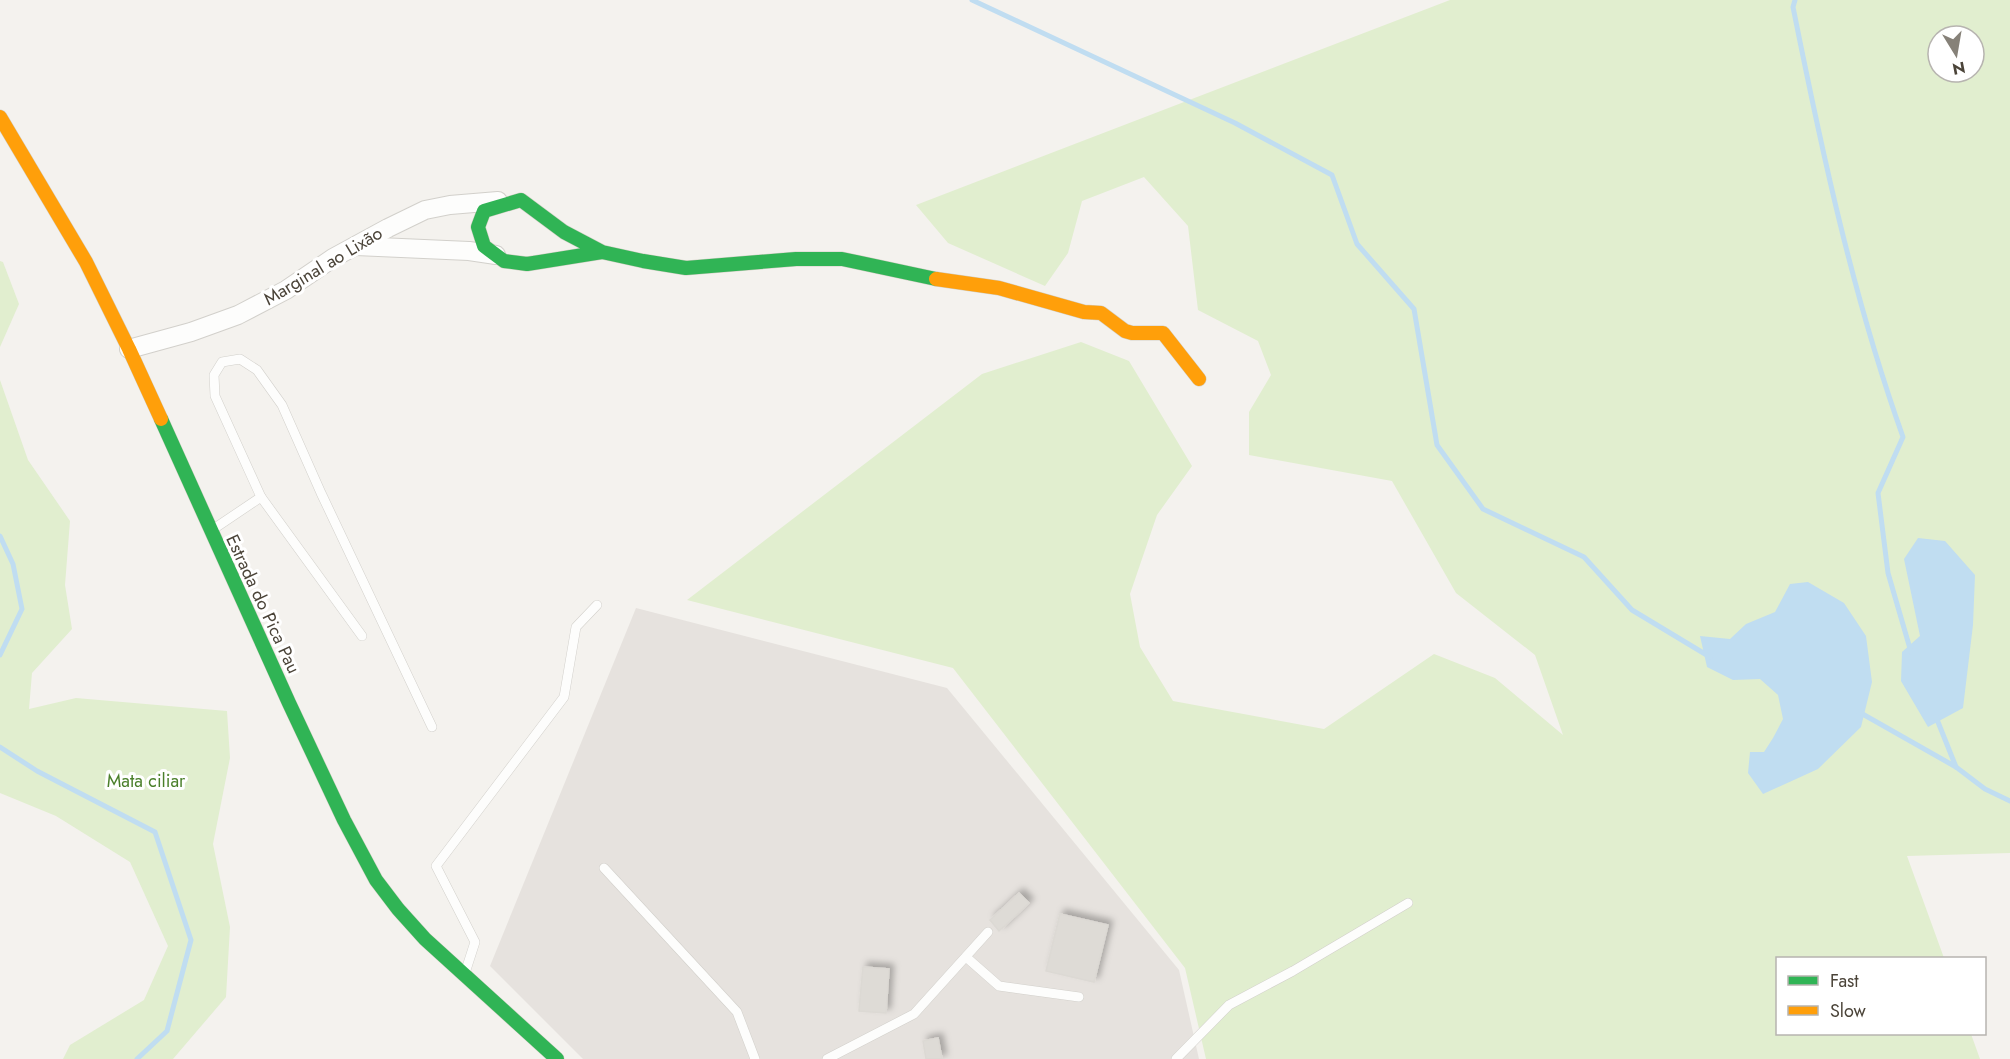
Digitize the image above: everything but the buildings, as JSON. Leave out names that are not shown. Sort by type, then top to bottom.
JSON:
[{"type":"main road","name":"Estrada do Pica Pau","points":[[0,117],[86,262],[129,349],[334,799],[376,880],[425,939],[555,1058]]},
{"type":"main road","points":[[602,252],[527,264],[504,261],[484,246],[478,227],[484,211],[521,200],[564,232],[602,252],[686,268],[796,259],[842,259],[932,278],[999,288],[1084,312],[1101,313],[1125,331],[1132,333],[1163,333],[1200,380]]},
{"type":"street","name":"Marginal ao Lixão","points":[[129,349],[191,332],[238,315],[286,290],[333,258],[425,210],[450,205],[521,200]]},
{"type":"street","points":[[356,246],[469,251],[496,255]]},
{"type":"lane","points":[[362,636],[261,497],[215,396],[214,375],[222,362],[240,359],[256,370],[282,405],[321,493],[432,727]]},
{"type":"lane","points":[[210,531],[261,497]]},
{"type":"lane","points":[[464,975],[475,942],[436,866],[564,697],[576,627],[597,605]]},
{"type":"lane","points":[[604,868],[737,1012],[755,1059]]},
{"type":"lane","points":[[1176,1059],[1229,1005],[1293,971],[1408,903]]},
{"type":"lane","points":[[827,1059],[914,1014],[988,932]]},
{"type":"lane","points":[[966,957],[999,986],[1078,997]]},
{"type":"shaded area","points":[[636,608],[947,688],[1179,970],[1199,1059],[583,1059],[490,966]]},
{"type":"green space","points":[[1450,0],[2010,0],[2010,853],[1907,856],[1944,957],[1776,957],[1776,1035],[1971,1035],[1980,1059],[1206,1059],[1185,968],[953,668],[687,600],[982,374],[1081,342],[1129,361],[1192,466],[1157,515],[1130,594],[1140,647],[1173,701],[1324,729],[1434,654],[1495,678],[1563,735],[1535,655],[1456,593],[1392,481],[1249,455],[1249,412],[1271,375],[1258,341],[1198,310],[1188,226],[1144,177],[1082,201],[1068,253],[1045,286],[948,243],[916,205]]},
{"type":"green space","points":[[0,261],[3,262],[19,304],[0,347]]},
{"type":"green space","name":"Mata ciliar","points":[[0,380],[28,460],[70,521],[65,585],[72,629],[32,673],[29,709],[76,698],[227,711],[230,758],[213,844],[230,927],[226,997],[173,1059],[63,1059],[70,1045],[144,1000],[168,946],[130,862],[56,816],[0,793]]},
{"type":"water","points":[[1918,538],[1945,541],[1975,575],[1973,625],[1963,708],[1928,727],[1901,681],[1902,652],[1920,636],[1904,559]]},
{"type":"water","points":[[1808,582],[1844,603],[1866,636],[1872,682],[1861,727],[1818,769],[1763,794],[1748,773],[1750,752],[1764,752],[1783,719],[1778,695],[1760,679],[1733,680],[1707,667],[1700,636],[1730,639],[1746,624],[1775,612],[1790,584]]},
{"type":"waterway","points":[[972,0],[1235,123],[1332,175],[1357,244],[1414,309],[1437,445],[1483,509],[1584,557],[1632,610],[1710,657]]},
{"type":"waterway","points":[[1795,0],[1793,7],[1840,224],[1869,331],[1903,437],[1878,493],[1888,573],[1911,652]]},
{"type":"waterway","points":[[0,536],[13,564],[22,609],[0,655]]},
{"type":"waterway","points":[[1859,712],[1956,767],[1985,789],[2010,801]]},
{"type":"waterway","points":[[1936,717],[1956,767]]},
{"type":"waterway","points":[[0,747],[37,771],[155,832],[191,940],[167,1031],[137,1059]]},
{"type":"traffic: fast","points":[[602,252],[527,264],[504,261],[484,246],[478,227],[484,211],[521,200],[564,232],[602,252],[643,261],[686,268],[796,259],[842,259],[936,279]]},
{"type":"traffic: fast","points":[[161,419],[289,703],[344,820],[376,880],[425,939],[557,1059]]},
{"type":"traffic: slow","points":[[0,117],[86,262],[161,419]]},
{"type":"traffic: slow","points":[[936,279],[999,288],[1084,312],[1101,313],[1125,331],[1132,333],[1163,333],[1199,379]]}]
